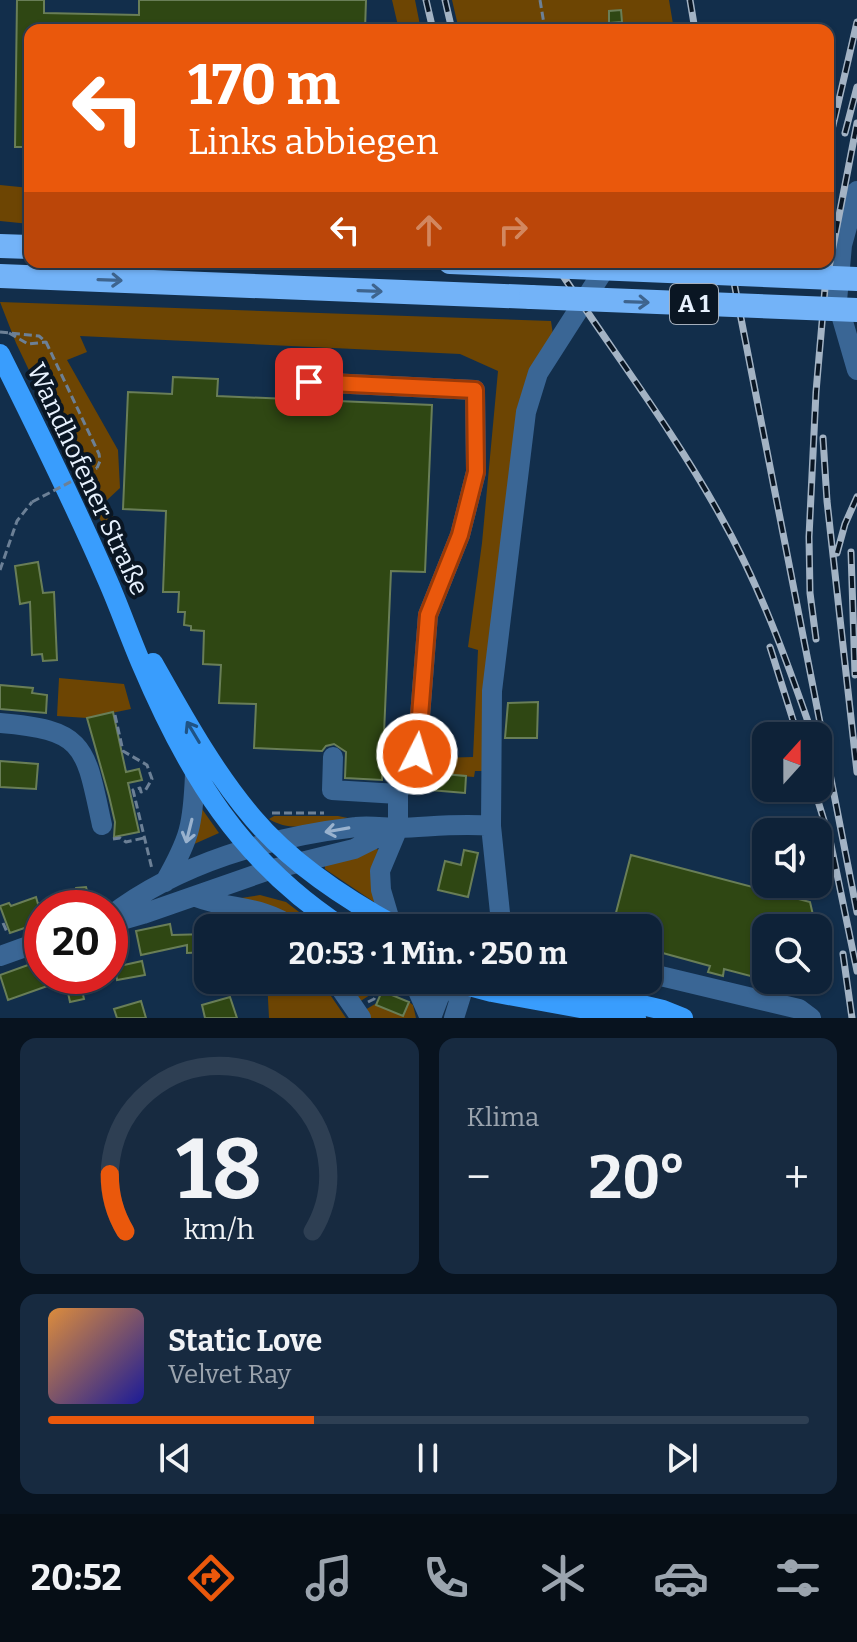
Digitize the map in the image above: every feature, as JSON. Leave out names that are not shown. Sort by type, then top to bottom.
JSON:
[{"type":"highway","points":[[0,246],[24,247]]},
{"type":"highway","name":"A 1","points":[[595,268],[857,279]]},
{"type":"highway","name":"A 1","points":[[0,276],[857,310]]},
{"type":"main road","name":"Wandhofener Straße","points":[[0,354],[82,521],[154,693],[195,774],[249,849],[290,890],[323,914]]},
{"type":"main road","name":"Wandhofener Straße","points":[[128,627],[197,739],[253,819],[300,861],[375,914]]},
{"type":"main road","points":[[519,994],[636,1018]]},
{"type":"main road","points":[[596,994],[663,1010],[683,1018]]},
{"type":"street","points":[[857,191],[842,245],[837,301],[857,370]]},
{"type":"street","points":[[500,914],[491,826],[492,691],[526,412],[538,373],[605,268]]},
{"type":"street","points":[[309,382],[475,390],[476,472],[460,535],[428,615],[417,754],[408,766],[398,794],[398,828],[380,871],[381,890],[390,914]]},
{"type":"street","points":[[0,723],[35,726],[61,733],[76,747],[87,759],[106,831]]},
{"type":"street","points":[[333,757],[332,790],[398,794]]},
{"type":"street","points":[[128,902],[183,851],[191,830],[195,774]]},
{"type":"street","points":[[158,876],[249,849],[359,826],[398,828],[461,823],[491,826]]},
{"type":"street","points":[[128,918],[269,870],[354,849],[398,828]]},
{"type":"street","points":[[196,897],[216,905],[235,905],[270,914]]},
{"type":"street","points":[[4,946],[24,943]]},
{"type":"street","points":[[662,976],[799,1009],[811,1018]]},
{"type":"street","points":[[345,994],[361,1018]]},
{"type":"street","points":[[419,994],[430,1018]]},
{"type":"street","points":[[430,1018],[442,994]]},
{"type":"street","points":[[454,1018],[455,994]]},
{"type":"path","points":[[540,0],[544,24]]},
{"type":"path","points":[[0,332],[39,336],[46,342],[100,461],[97,468],[32,502],[17,521],[0,570]]},
{"type":"path","points":[[7,332],[28,344],[46,342]]},
{"type":"path","points":[[115,715],[123,751],[147,765],[152,779],[145,791],[141,792],[140,788],[133,790]]},
{"type":"path","points":[[130,783],[144,838],[158,876]]},
{"type":"path","points":[[106,831],[126,842],[144,838]]},
{"type":"path","points":[[3,923],[4,946]]},
{"type":"path","points":[[374,999],[377,994]]},
{"type":"shaded area","points":[[392,0],[415,0],[420,24],[398,24]]},
{"type":"shaded area","points":[[452,0],[669,0],[673,24],[458,24]]},
{"type":"shaded area","points":[[0,185],[24,187],[24,223],[0,221]]},
{"type":"shaded area","points":[[0,302],[551,321],[553,335],[528,381],[484,771],[475,771],[474,777],[435,774],[437,758],[473,757],[478,650],[468,647],[482,543],[498,371],[460,354],[80,336],[87,352],[67,360],[118,450],[120,488],[106,501],[143,580],[129,580],[16,343]]},
{"type":"shaded area","points":[[59,678],[124,684],[131,709],[87,718],[57,716]]},
{"type":"shaded area","points":[[202,809],[219,833],[192,845]]},
{"type":"shaded area","points":[[274,816],[348,818],[297,827],[269,819]]},
{"type":"shaded area","points":[[376,848],[374,902],[325,869],[325,866]]},
{"type":"shaded area","points":[[260,895],[286,902],[302,914],[275,914],[241,898]]},
{"type":"shaded area","points":[[268,994],[330,994],[346,1018],[269,1018]]},
{"type":"shaded area","points":[[354,994],[370,994],[370,995],[359,1002]]},
{"type":"shaded area","points":[[409,1002],[413,1005],[416,1018],[370,1018],[365,1010],[375,1004],[403,1015]]},
{"type":"building","points":[[17,0],[44,0],[44,13],[139,15],[139,0],[366,0],[365,24],[24,24],[24,147],[15,147]]},
{"type":"building","points":[[621,10],[622,22],[609,23],[609,11]]},
{"type":"building","points":[[173,377],[218,379],[217,396],[432,405],[425,572],[391,571],[382,780],[345,778],[346,752],[334,744],[322,751],[254,748],[256,704],[219,703],[221,665],[203,664],[204,631],[191,630],[191,626],[184,625],[185,612],[178,612],[179,592],[163,592],[166,511],[123,509],[128,392],[172,394]]},
{"type":"building","points":[[38,562],[43,593],[54,592],[57,660],[43,661],[42,654],[32,655],[30,602],[20,604],[15,566]]},
{"type":"building","points":[[0,685],[33,688],[32,693],[47,695],[46,713],[0,709]]},
{"type":"building","points":[[538,702],[537,738],[505,738],[508,703]]},
{"type":"building","points":[[113,712],[126,772],[139,769],[142,780],[128,783],[139,832],[114,837],[115,822],[87,718]]},
{"type":"building","points":[[0,761],[38,764],[36,789],[0,787]]},
{"type":"building","points":[[432,773],[466,776],[465,793],[430,790]]},
{"type":"building","points":[[464,850],[478,853],[468,897],[438,890],[445,861],[461,865]]},
{"type":"building","points":[[631,855],[752,887],[752,898],[795,898],[810,902],[813,914],[752,914],[752,976],[724,969],[723,976],[708,972],[710,966],[662,953],[662,914],[616,914]]},
{"type":"building","points":[[24,901],[24,928],[10,933],[0,906],[9,903],[11,906]]},
{"type":"building","points":[[170,924],[172,935],[194,934],[194,953],[187,953],[187,945],[141,955],[136,931]]},
{"type":"building","points":[[142,961],[145,975],[128,978],[128,964]]},
{"type":"building","points":[[24,966],[25,994],[8,1000],[0,975]]},
{"type":"building","points":[[68,994],[83,994],[84,999],[70,1002]]},
{"type":"building","points":[[381,994],[409,1002],[403,1016],[376,1005]]},
{"type":"building","points":[[230,997],[237,1018],[205,1018],[202,1005]]},
{"type":"building","points":[[141,1001],[146,1018],[117,1018],[114,1009]]},
{"type":"railway","points":[[426,0],[432,24]]},
{"type":"railway","points":[[445,0],[451,24]]},
{"type":"railway","points":[[690,0],[694,24]]},
{"type":"railway","points":[[834,121],[857,22]]},
{"type":"railway","points":[[845,133],[857,87]]},
{"type":"railway","points":[[834,242],[857,123]]},
{"type":"railway","points":[[558,268],[661,420],[721,517],[760,597],[808,722]]},
{"type":"railway","points":[[731,268],[857,912]]},
{"type":"railway","points":[[816,639],[810,593],[809,537],[816,392],[829,268]]},
{"type":"railway","points":[[823,438],[827,501],[857,772]]},
{"type":"railway","points":[[837,553],[857,497]]},
{"type":"railway","points":[[851,552],[855,675]]},
{"type":"railway","points":[[770,647],[794,722]]},
{"type":"railway","points":[[818,802],[830,840],[857,971]]},
{"type":"railway","points":[[843,954],[852,1018]]},
{"type":"route","points":[[309,382],[475,390],[476,472],[460,535],[428,615],[417,754]]}]
